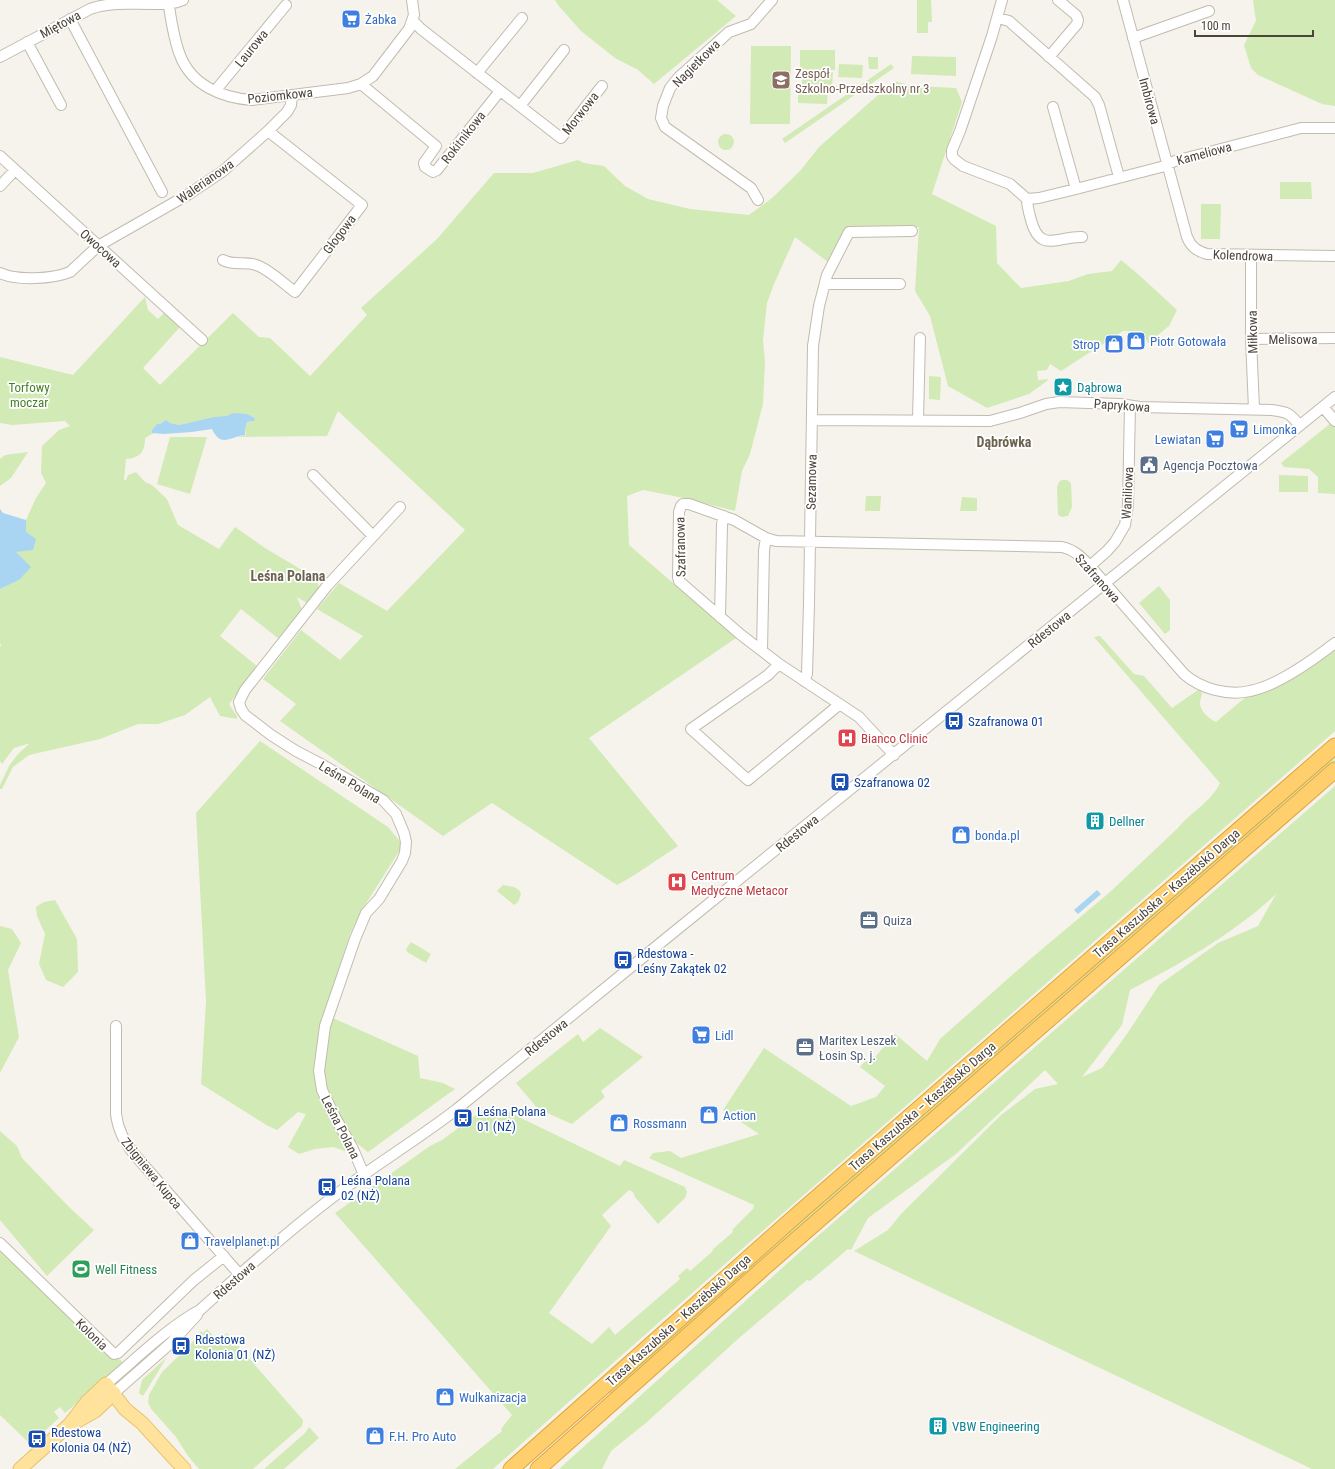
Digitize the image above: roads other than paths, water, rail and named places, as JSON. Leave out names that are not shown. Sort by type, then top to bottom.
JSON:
[{"type":"highway","name":"Trasa Kaszubska – Kaszëbskô Darga","points":[[511,1469],[798,1213],[1335,746]]},
{"type":"highway","name":"Trasa Kaszubska – Kaszëbskô Darga","points":[[538,1469],[766,1266],[1335,770]]},
{"type":"highway","points":[[547,1469],[568,1442]]},
{"type":"main road","points":[[110,1389],[133,1409],[142,1423],[184,1469]]},
{"type":"main road","name":"Rdestowa","points":[[20,1469],[70,1424],[78,1422],[95,1411],[110,1389]]},
{"type":"street","points":[[168,2],[183,0]]},
{"type":"street","points":[[412,0],[413,20]]},
{"type":"street","name":"Nagietkowa","points":[[758,200],[751,188],[665,127],[661,118],[661,113],[670,88],[679,76],[722,37],[729,32],[751,24],[772,0]]},
{"type":"street","points":[[1002,0],[998,18],[952,150],[952,156],[963,166],[1010,184],[1025,197],[1034,231],[1041,238],[1053,242],[1072,237],[1082,237]]},
{"type":"street","points":[[1049,56],[1078,22],[1078,17],[1058,0]]},
{"type":"street","name":"Imbirowa","points":[[1123,0],[1167,164]]},
{"type":"street","name":"Miętowa","points":[[0,57],[70,19],[104,4],[168,2]]},
{"type":"street","name":"Poziomkowa","points":[[168,2],[176,44],[182,60],[190,73],[198,81],[215,91],[236,99],[252,100],[348,88],[361,84],[373,76],[409,29],[413,20]]},
{"type":"street","name":"Laurowa","points":[[215,91],[286,5]]},
{"type":"street","points":[[1133,38],[1209,11]]},
{"type":"street","points":[[477,73],[522,18]]},
{"type":"street","points":[[998,18],[1009,22],[1049,56],[1090,92],[1100,105],[1119,177]]},
{"type":"street","name":"Walerianowa","points":[[70,19],[162,192]]},
{"type":"street","name":"Morwowa","points":[[413,20],[422,29],[560,138],[602,86]]},
{"type":"street","points":[[27,42],[60,105]]},
{"type":"street","points":[[520,106],[564,50]]},
{"type":"street","name":"Rokitnikowa","points":[[361,84],[436,146],[424,163],[425,167],[433,172],[437,170],[500,91]]},
{"type":"street","name":"Walerianowa","points":[[0,273],[20,278],[64,274],[77,267],[98,246],[195,190],[223,171],[287,112],[291,105],[292,95]]},
{"type":"street","points":[[1053,107],[1076,189]]},
{"type":"street","name":"Kameliowa","points":[[1025,197],[1039,198],[1076,189],[1161,167],[1174,161],[1301,128],[1335,128]]},
{"type":"street","name":"Głogowa","points":[[223,260],[227,262],[258,265],[295,292],[362,205],[268,131]]},
{"type":"street","name":"Owocowa","points":[[0,156],[202,340]]},
{"type":"street","name":"Kolendrowa","points":[[1167,164],[1186,237],[1194,248],[1207,254],[1335,256]]},
{"type":"street","points":[[0,186],[15,170]]},
{"type":"street","name":"Sezamowa","points":[[804,682],[807,674],[813,346],[815,324],[830,268],[849,232],[912,231]]},
{"type":"street","name":"Miłkowa","points":[[1251,255],[1251,339],[1254,409]]},
{"type":"street","points":[[825,284],[900,284]]},
{"type":"street","points":[[918,420],[920,338]]},
{"type":"street","name":"Melisowa","points":[[1251,339],[1335,338]]},
{"type":"street","name":"Rdestowa","points":[[110,1389],[172,1342],[196,1318],[200,1310],[240,1274],[328,1201],[439,1123],[462,1105],[1335,397]]},
{"type":"street","name":"Paprykowa","points":[[812,420],[994,420],[1020,413],[1040,405],[1059,402],[1120,404],[1130,406],[1254,409],[1285,412],[1291,415],[1299,425]]},
{"type":"street","name":"Waniliowa","points":[[1090,566],[1108,551],[1125,525],[1128,505],[1130,406]]},
{"type":"street","points":[[1323,407],[1335,421]]},
{"type":"street","points":[[312,475],[373,536]]},
{"type":"street","name":"Szafranowa","points":[[894,754],[859,717],[779,664],[740,634],[679,581],[679,512],[683,504],[688,504],[724,516],[766,538],[776,541],[1062,548],[1075,551],[1090,566],[1184,674],[1199,685],[1208,688],[1236,692],[1251,691],[1262,688],[1272,684],[1335,643]]},
{"type":"street","name":"Leśna Polana","points":[[364,1175],[353,1148],[335,1117],[322,1090],[319,1071],[324,1026],[355,939],[366,914],[379,899],[402,861],[405,853],[406,842],[404,833],[396,814],[383,800],[296,751],[271,735],[245,715],[239,702],[245,690],[327,586],[400,507]]},
{"type":"street","points":[[720,617],[722,524],[724,516]]},
{"type":"street","points":[[762,650],[764,550],[766,538]]},
{"type":"street","points":[[779,664],[768,675],[692,729],[748,780],[840,704]]},
{"type":"street","name":"Zbigniewa Kupca","points":[[116,1026],[116,1114],[117,1123],[122,1138],[134,1154],[240,1274]]},
{"type":"street","name":"Kolonia","points":[[0,1242],[114,1354],[118,1353],[194,1280],[224,1256]]},
{"type":"water","points":[[233,413],[247,414],[255,418],[254,421],[247,422],[245,435],[222,440],[215,435],[212,429],[164,434],[152,433],[152,430],[157,424],[160,424],[166,420],[170,423],[179,425],[214,417],[227,416]]},
{"type":"water","points":[[0,509],[3,513],[26,520],[26,532],[36,539],[33,550],[16,552],[31,567],[19,580],[0,589]]},
{"type":"water","points":[[1097,890],[1101,894],[1078,914],[1074,910]]},
{"type":"place","name":"Żabka","points":[[351,19]]},
{"type":"place","name":"Zespół Szkolno-Przedszkolny nr 3","points":[[781,80]]},
{"type":"place","name":"Piotr Gotowała","points":[[1136,341]]},
{"type":"place","name":"Strop","points":[[1114,344]]},
{"type":"place","name":"Dąbrowa","points":[[1063,387]]},
{"type":"place","name":"Limonka","points":[[1239,429]]},
{"type":"place","name":"Lewiatan","points":[[1215,439]]},
{"type":"place","name":"Agencja Pocztowa","points":[[1149,465]]},
{"type":"place","name":"Szafranowa 01","points":[[954,721]]},
{"type":"place","name":"Bianco Clinic","points":[[847,738]]},
{"type":"place","name":"Szafranowa 02","points":[[840,782]]},
{"type":"place","name":"Dellner","points":[[1095,821]]},
{"type":"place","name":"bonda.pl","points":[[961,835]]},
{"type":"place","name":"Centrum Medyczne Metacor","points":[[677,882]]},
{"type":"place","name":"Quiza","points":[[869,920]]},
{"type":"place","name":"Rdestowa - Leśny Zakątek 02","points":[[623,960]]},
{"type":"place","name":"Lidl","points":[[701,1035]]},
{"type":"place","name":"Maritex Leszek Łosin Sp. j.","points":[[805,1047]]},
{"type":"place","name":"Action","points":[[709,1115]]},
{"type":"place","name":"Leśna Polana 01 (NŻ)","points":[[463,1118]]},
{"type":"place","name":"Rossmann","points":[[619,1123]]},
{"type":"place","name":"Leśna Polana 02 (NŻ)","points":[[327,1187]]},
{"type":"place","name":"Travelplanet.pl","points":[[190,1241]]},
{"type":"place","name":"Well Fitness","points":[[81,1269]]},
{"type":"place","name":"Rdestowa Kolonia 01 (NŻ)","points":[[181,1346]]},
{"type":"place","name":"Wulkanizacja","points":[[445,1397]]},
{"type":"place","name":"VBW Engineering","points":[[938,1426]]},
{"type":"place","name":"F.H. Pro Auto","points":[[375,1436]]},
{"type":"place","name":"Rdestowa Kolonia 04 (NŻ)","points":[[37,1439]]},
{"type":"district","name":"Dąbrówka","points":[[1004,442]]},
{"type":"district","name":"Leśna Polana","points":[[288,576]]},
{"type":"park label","name":"Torfowy moczar","points":[[29,394]]}]
